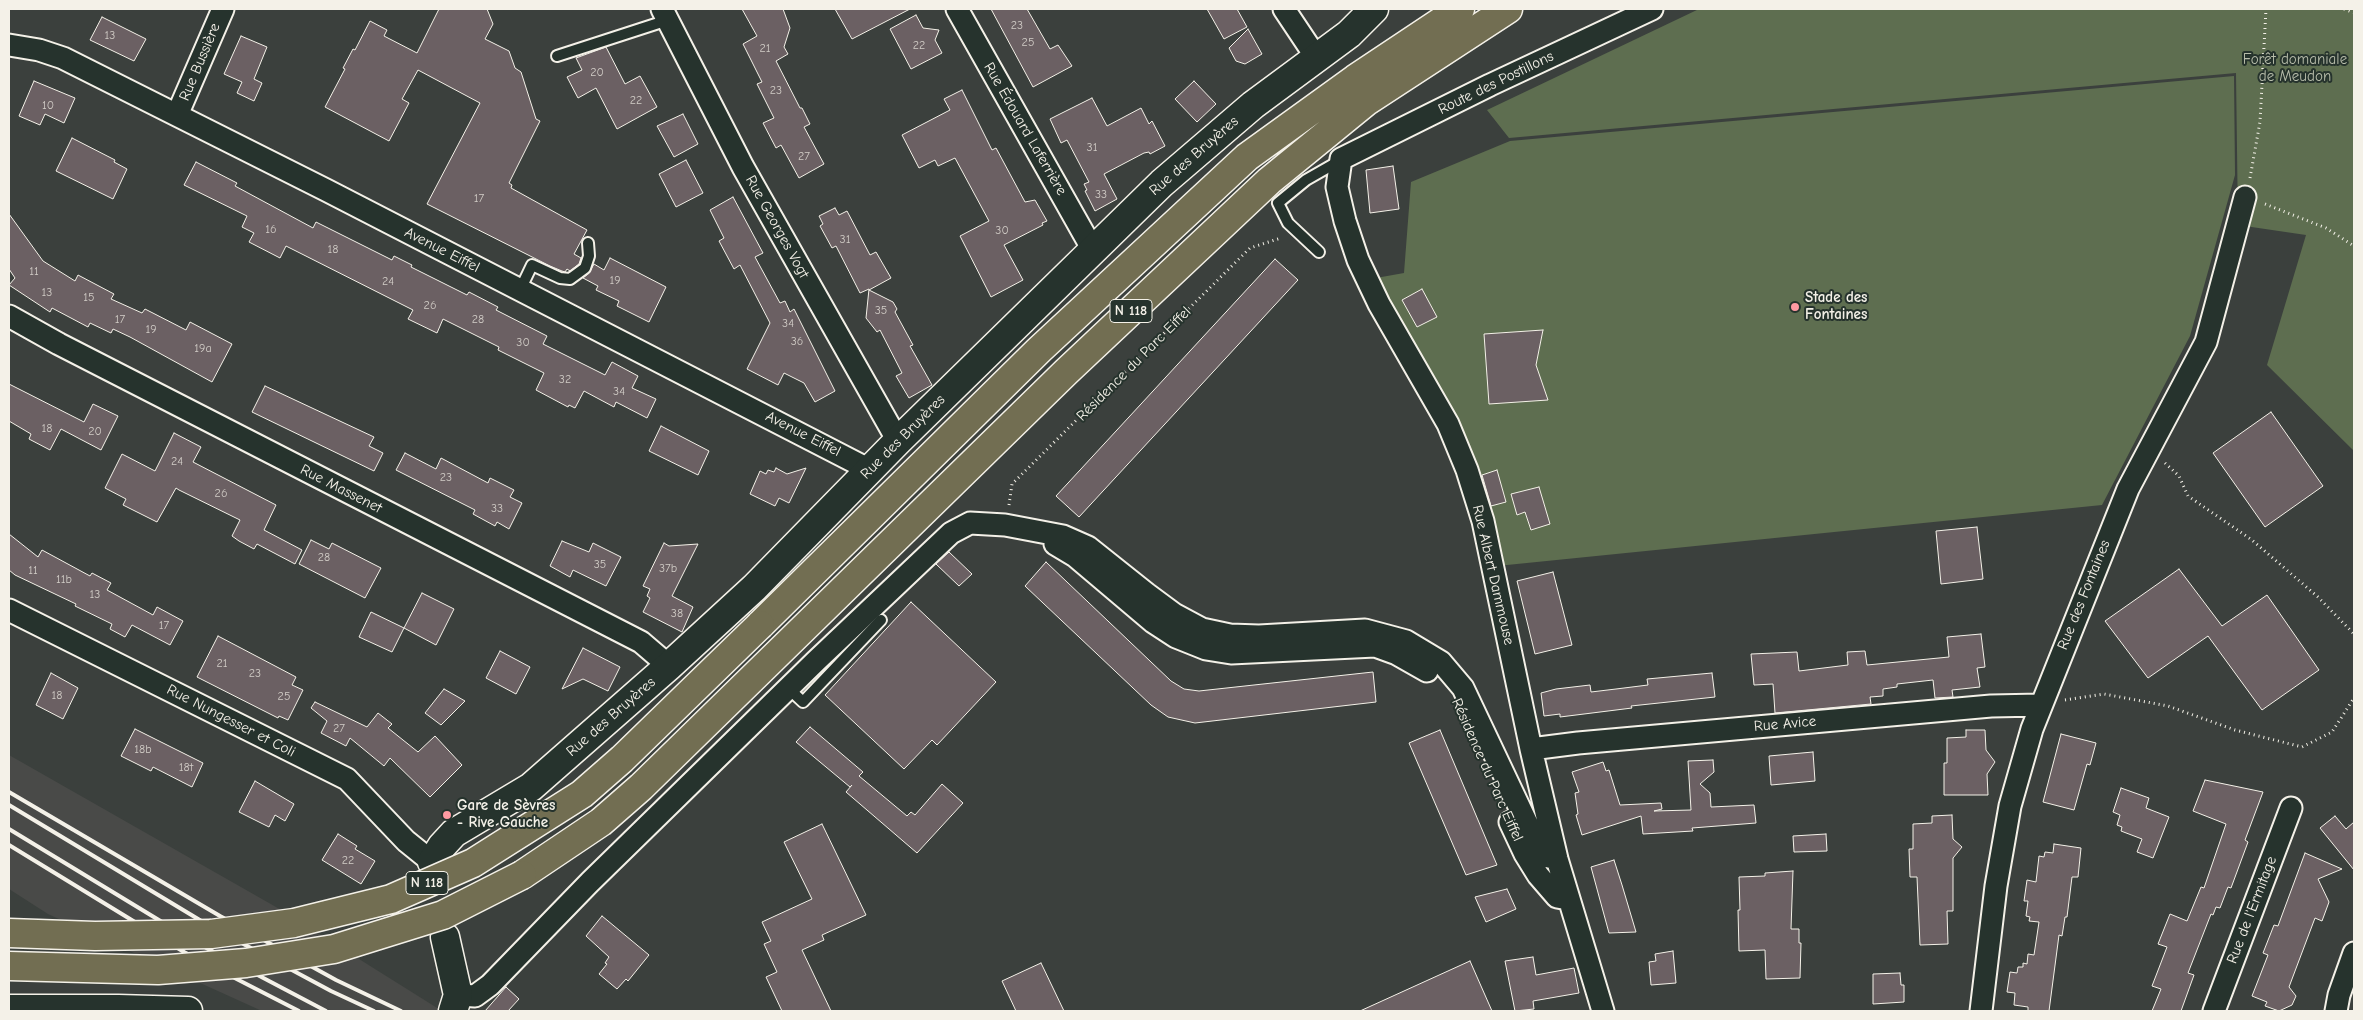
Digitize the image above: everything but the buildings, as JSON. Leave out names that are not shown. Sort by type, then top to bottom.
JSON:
[{"type":"highway","name":"N 118","points":[[9,933],[95,936],[211,934],[294,923],[391,899],[473,863],[582,794],[622,759],[1040,350],[1247,157],[1355,79],[1460,9]]},
{"type":"highway","name":"N 118","points":[[9,966],[158,970],[246,963],[334,949],[443,915],[522,875],[601,822],[641,787],[1073,365],[1269,181],[1367,101],[1508,9]]},
{"type":"street","name":"Rue Bussière","points":[[177,115],[223,9]]},
{"type":"street","name":"Rue Édouard Laferrière","points":[[957,9],[1093,250]]},
{"type":"street","points":[[1284,9],[1316,57]]},
{"type":"street","name":"Rue des Bruyères","points":[[432,862],[442,846],[454,833],[531,787],[670,666],[754,588],[898,442],[1093,250],[1206,144],[1253,105],[1349,34],[1374,9]]},
{"type":"street","name":"Route des Postillons","points":[[1342,159],[1490,85],[1652,9]]},
{"type":"street","name":"Rue Georges Vogt","points":[[665,14],[743,167],[898,442]]},
{"type":"street","name":"Avenue Eiffel","points":[[9,45],[40,50],[63,58],[870,470]]},
{"type":"street","name":"Rue Albert Dammouse","points":[[1342,159],[1338,187],[1345,221],[1358,260],[1379,304],[1448,424],[1467,470],[1483,521],[1531,749],[1557,859],[1603,1011]]},
{"type":"street","name":"Rue des Fontaines","points":[[1981,1011],[1996,886],[2010,806],[2040,705],[2128,489],[2149,448],[2210,343],[2245,197]]},
{"type":"street","name":"Rue Massenet","points":[[9,316],[59,344],[641,642],[670,666]]},
{"type":"street","name":"Résidence du Parc Eiffel","points":[[788,688],[951,533],[970,523],[1005,525],[1063,536],[1088,547],[1142,601],[1174,614],[1202,629],[1271,643],[1365,630],[1389,644],[1406,641],[1441,662],[1450,682],[1463,688],[1531,850],[1538,875],[1557,897],[1568,899]]},
{"type":"street","name":"Rue Nungesser et Coli","points":[[9,610],[347,779],[406,841],[432,862]]},
{"type":"street","points":[[446,937],[455,1003],[475,996],[490,986],[590,882],[788,688]]},
{"type":"street","name":"Rue Avice","points":[[1531,749],[1578,743],[1991,706],[2040,705]]},
{"type":"street","name":"Rue de l'Ermitage","points":[[2214,1011],[2291,808]]},
{"type":"street","name":"Résidence du Parc Eiffel","points":[[1531,850],[1557,859]]},
{"type":"street","points":[[2336,1011],[2339,995],[2354,953]]},
{"type":"street","points":[[9,1010],[100,1008],[188,1011]]},
{"type":"lane","points":[[558,56],[665,14]]},
{"type":"lane","points":[[1319,252],[1288,223],[1278,203],[1306,180],[1342,159]]},
{"type":"lane","points":[[520,290],[532,265],[560,278],[570,279],[585,268],[589,256],[588,243]]},
{"type":"lane","points":[[788,688],[803,702],[881,620]]},
{"type":"path","points":[[2266,9],[2260,122],[2245,197],[2326,228],[2354,246]]},
{"type":"path","points":[[2344,9],[2354,13]]},
{"type":"path","name":"Résidence du Parc Eiffel","points":[[1005,525],[1012,484],[1250,248],[1278,240],[1295,229]]},
{"type":"path","points":[[2149,448],[2179,476],[2188,496],[2252,540],[2318,596],[2354,634]]},
{"type":"path","points":[[2040,705],[2104,694],[2168,706],[2235,730],[2302,747],[2332,732],[2354,698]]},
{"type":"shaded area","points":[[9,755],[276,907],[442,1011],[262,1011],[48,914],[9,889]]},
{"type":"green space","name":"Forêt domaniale de Meudon","points":[[1699,9],[2354,9],[2354,451],[2267,365],[2306,235],[2238,225],[2236,73],[1509,138],[1487,110]]},
{"type":"green space","name":"Stade des Fontaines","points":[[2234,76],[2235,175],[2190,336],[2102,505],[1497,566],[1376,278],[1404,273],[1411,182],[1510,141]]},
{"type":"tunnel","points":[[432,862],[445,937]]},
{"type":"railway","points":[[9,792],[220,916],[336,980],[401,1011]]},
{"type":"railway","points":[[9,805],[208,925],[331,991],[374,1011]]},
{"type":"railway","points":[[9,829],[195,942],[326,1011]]},
{"type":"railway","points":[[9,845],[184,952],[299,1011]]},
{"type":"place","name":"Stade des Fontaines","points":[[1795,307]]},
{"type":"place","name":"Gare de Sèvres - Rive Gauche","points":[[447,815]]}]
